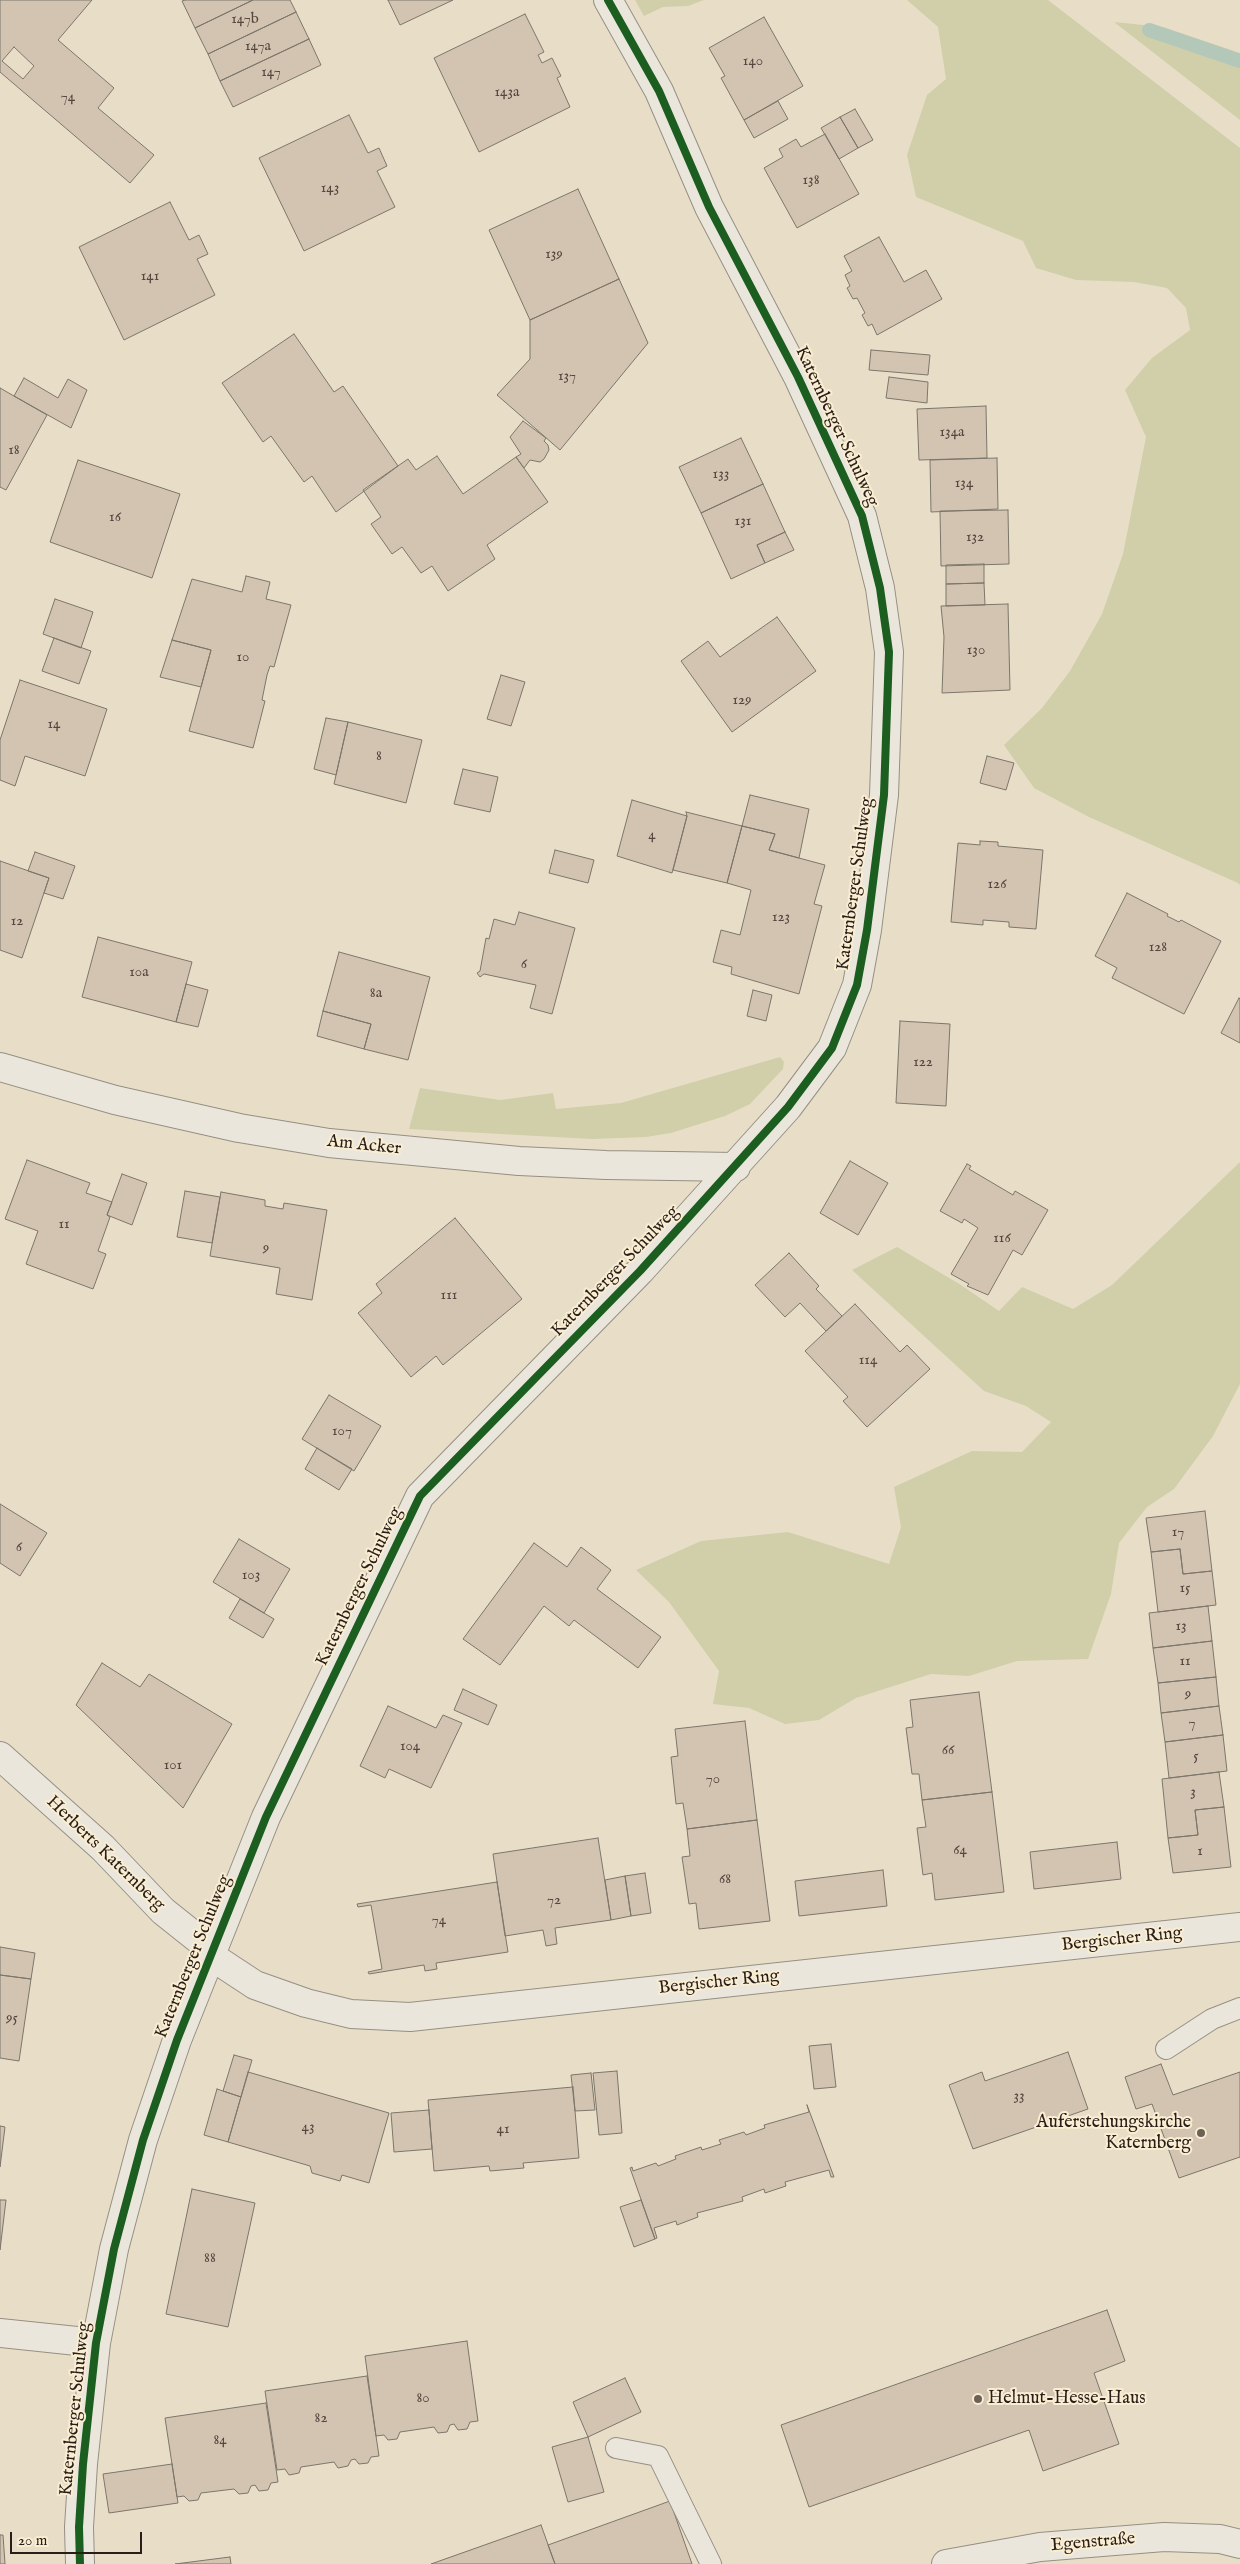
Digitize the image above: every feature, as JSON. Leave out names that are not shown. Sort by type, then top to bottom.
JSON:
[{"type":"street","name":"Katernberger Schulweg","points":[[80,2564],[79,2527],[83,2464],[96,2343],[127,2193],[177,2040],[266,1817],[420,1496],[640,1271],[736,1167],[788,1107],[832,1048],[857,985],[867,930],[884,795],[890,652],[880,588],[862,516],[798,377],[709,208],[659,91],[608,0]]},
{"type":"street","name":"Am Acker","points":[[0,1067],[115,1100],[239,1128],[329,1143],[519,1161],[606,1165],[736,1167]]},
{"type":"street","name":"Herberts Katernberg","points":[[0,1756],[103,1848],[163,1911],[212,1953]]},
{"type":"street","name":"Bergischer Ring","points":[[212,1953],[255,1985],[306,2003],[351,2014],[410,2017],[1240,1927]]},
{"type":"street","points":[[0,2334],[96,2343]]},
{"type":"street","name":"Egenstraße","points":[[946,2564],[1040,2547],[1164,2537],[1220,2539],[1240,2544]]},
{"type":"lane","points":[[1166,2049],[1212,2019],[1240,2008]]},
{"type":"lane","points":[[616,2448],[658,2456],[711,2564]]},
{"type":"green space","points":[[635,0],[704,0],[688,6],[663,7],[644,16]]},
{"type":"green space","points":[[907,0],[1048,0],[1240,148],[1240,885],[1089,817],[1034,788],[1004,745],[1042,708],[1070,671],[1102,614],[1123,554],[1146,437],[1125,390],[1152,358],[1190,330],[1186,308],[1167,288],[1134,282],[1076,280],[1036,268],[1023,241],[916,197],[907,155],[927,95],[946,79],[938,27]]},
{"type":"green space","points":[[1114,22],[1163,27],[1240,53],[1240,120]]},
{"type":"green space","points":[[780,1057],[784,1062],[783,1069],[750,1104],[725,1116],[671,1133],[646,1137],[592,1139],[409,1129],[420,1088],[500,1100],[553,1093],[556,1109],[621,1103]]},
{"type":"green space","points":[[1240,1162],[1240,1384],[1213,1436],[1174,1489],[1147,1507],[1119,1543],[1111,1594],[1088,1659],[1017,1661],[969,1676],[931,1674],[856,1698],[819,1720],[785,1724],[749,1708],[713,1704],[719,1671],[669,1602],[636,1570],[701,1541],[788,1532],[889,1564],[901,1527],[894,1487],[972,1451],[1022,1452],[1051,1422],[1026,1406],[984,1391],[852,1270],[897,1247],[961,1285],[999,1311],[1022,1287],[1073,1309],[1112,1285]]},
{"type":"building","points":[[0,0],[92,0],[58,40],[114,88],[98,108],[154,155],[130,183],[0,72]],"holes":[[[14,47],[34,66],[23,79],[2,61]]]},
{"type":"building","points":[[253,0],[195,28],[182,1]]},
{"type":"building","points":[[253,0],[290,0],[296,12],[208,54],[195,28]]},
{"type":"building","points":[[388,0],[453,0],[400,25]]},
{"type":"building","points":[[296,12],[309,39],[220,81],[208,54]]},
{"type":"building","points":[[525,14],[544,52],[538,55],[542,63],[552,58],[561,76],[557,78],[570,107],[479,152],[434,58]]},
{"type":"building","points":[[764,17],[803,86],[744,120],[721,78],[725,76],[709,48]]},
{"type":"building","points":[[309,39],[321,65],[233,107],[220,81]]},
{"type":"building","points":[[778,101],[788,119],[754,138],[744,120]]},
{"type":"building","points":[[855,109],[873,140],[858,148],[840,117]]},
{"type":"building","points":[[349,115],[368,153],[379,148],[387,166],[377,171],[395,207],[304,251],[259,158]]},
{"type":"building","points":[[840,117],[858,148],[839,159],[821,128]]},
{"type":"building","points":[[825,134],[859,194],[797,228],[764,168],[783,157],[779,149],[796,139],[801,147]]},
{"type":"building","points":[[578,189],[619,279],[530,320],[489,230]]},
{"type":"building","points":[[170,202],[189,240],[199,235],[208,254],[197,259],[215,295],[124,340],[79,247]]},
{"type":"building","points":[[879,237],[904,282],[926,270],[942,299],[877,335],[872,324],[868,326],[862,315],[865,313],[857,298],[853,299],[847,288],[850,286],[845,275],[852,271],[844,256]]},
{"type":"building","points":[[619,279],[648,343],[560,450],[497,395],[530,359],[530,320]]},
{"type":"building","points":[[294,334],[334,392],[343,386],[398,466],[336,512],[312,476],[304,482],[271,436],[263,442],[222,383]]},
{"type":"building","points":[[871,350],[930,355],[928,375],[869,370]]},
{"type":"building","points":[[889,377],[928,382],[927,403],[886,398]]},
{"type":"building","points":[[24,378],[58,398],[68,379],[87,390],[71,428],[14,396]]},
{"type":"building","points":[[0,388],[47,415],[6,490],[0,487]]},
{"type":"building","points":[[986,406],[987,458],[919,460],[917,409]]},
{"type":"building","points":[[523,421],[546,438],[544,441],[548,445],[549,450],[540,462],[530,460],[524,468],[516,457],[521,454],[510,437]]},
{"type":"building","points":[[741,438],[763,484],[701,513],[679,467]]},
{"type":"building","points":[[437,456],[463,494],[516,457],[548,502],[487,545],[495,559],[448,591],[432,566],[421,573],[402,547],[392,554],[371,524],[381,517],[363,490],[408,459],[416,470]]},
{"type":"building","points":[[997,458],[998,509],[931,512],[930,460]]},
{"type":"building","points":[[78,460],[180,494],[152,578],[50,542]]},
{"type":"building","points":[[763,484],[785,532],[757,545],[765,563],[731,579],[701,513]]},
{"type":"building","points":[[1008,510],[1009,564],[941,566],[940,511]]},
{"type":"building","points":[[785,532],[794,550],[765,563],[757,545]]},
{"type":"building","points":[[984,564],[984,583],[946,584],[946,565]]},
{"type":"building","points":[[246,576],[270,582],[266,599],[291,605],[274,667],[270,666],[267,675],[262,700],[265,701],[253,748],[189,731],[211,650],[172,640],[192,579],[242,592]]},
{"type":"building","points":[[984,583],[985,605],[946,606],[946,584]]},
{"type":"building","points":[[55,599],[93,612],[81,648],[43,634]]},
{"type":"building","points":[[1008,604],[1010,690],[942,693],[944,637],[941,606]]},
{"type":"building","points":[[777,617],[816,671],[732,732],[681,661],[708,641],[720,657]]},
{"type":"building","points":[[54,638],[91,651],[79,684],[42,671]]},
{"type":"building","points":[[172,640],[211,650],[201,687],[160,677]]},
{"type":"building","points":[[501,675],[525,682],[511,726],[487,719]]},
{"type":"building","points":[[20,680],[107,709],[85,776],[25,756],[15,786],[0,780],[0,740]]},
{"type":"building","points":[[326,718],[348,722],[336,775],[314,769]]},
{"type":"building","points":[[348,722],[422,740],[406,803],[334,784]]},
{"type":"building","points":[[987,756],[1014,763],[1006,790],[980,783]]},
{"type":"building","points":[[463,769],[498,777],[490,812],[454,804]]},
{"type":"building","points":[[750,795],[809,809],[799,858],[769,850],[775,834],[742,826]]},
{"type":"building","points":[[632,800],[687,816],[672,873],[617,856]]},
{"type":"building","points":[[686,812],[742,826],[727,883],[673,870],[687,816]]},
{"type":"building","points":[[742,826],[775,834],[769,850],[825,865],[814,904],[822,906],[799,994],[731,974],[732,967],[713,962],[721,930],[740,935],[751,890],[727,883]]},
{"type":"building","points":[[980,841],[998,842],[998,846],[1043,850],[1036,929],[1009,927],[1009,922],[983,920],[983,925],[951,922],[958,843],[980,845]]},
{"type":"building","points":[[555,850],[594,860],[588,883],[549,873]]},
{"type":"building","points":[[35,852],[75,866],[63,899],[44,893],[49,878],[28,871]]},
{"type":"building","points":[[0,861],[49,878],[22,958],[0,950]]},
{"type":"building","points":[[1127,893],[1168,914],[1167,916],[1179,922],[1181,920],[1221,941],[1184,1014],[1112,978],[1117,968],[1095,956]]},
{"type":"building","points":[[519,912],[575,928],[552,1014],[530,1008],[536,985],[484,974],[480,977],[477,973],[480,971],[486,938],[489,939],[494,919],[515,925]]},
{"type":"building","points":[[98,937],[192,962],[176,1022],[82,997]]},
{"type":"building","points":[[339,952],[430,977],[408,1060],[364,1049],[371,1024],[323,1011]]},
{"type":"building","points":[[186,984],[208,990],[198,1027],[176,1022]]},
{"type":"building","points":[[753,990],[772,995],[766,1021],[747,1016]]},
{"type":"building","points":[[1240,999],[1240,1043],[1221,1033]]},
{"type":"building","points":[[323,1011],[371,1024],[364,1049],[317,1036]]},
{"type":"building","points":[[900,1021],[950,1024],[946,1106],[896,1103]]},
{"type":"building","points":[[27,1160],[90,1183],[86,1193],[112,1202],[107,1215],[110,1217],[98,1251],[106,1254],[93,1289],[26,1264],[38,1231],[5,1219]]},
{"type":"building","points":[[850,1161],[888,1183],[858,1235],[820,1213]]},
{"type":"building","points":[[967,1164],[971,1166],[969,1169],[1013,1195],[1015,1191],[1048,1210],[1022,1255],[1013,1250],[988,1295],[967,1286],[969,1284],[951,1274],[978,1228],[964,1219],[962,1223],[940,1211]]},
{"type":"building","points":[[122,1174],[147,1183],[132,1225],[107,1215]]},
{"type":"building","points":[[185,1191],[220,1197],[212,1243],[177,1237]]},
{"type":"building","points":[[221,1192],[265,1200],[265,1206],[283,1209],[284,1203],[327,1210],[312,1300],[276,1294],[280,1268],[210,1256]]},
{"type":"building","points":[[455,1218],[522,1299],[443,1365],[436,1356],[411,1377],[358,1313],[382,1293],[376,1284]]},
{"type":"building","points":[[789,1253],[819,1286],[816,1289],[842,1316],[826,1331],[800,1303],[785,1317],[755,1285]]},
{"type":"building","points":[[855,1304],[900,1352],[907,1345],[930,1369],[867,1427],[843,1401],[848,1397],[805,1351]]},
{"type":"building","points":[[329,1395],[381,1426],[354,1471],[302,1439]]},
{"type":"building","points":[[317,1448],[352,1469],[339,1490],[305,1469]]},
{"type":"building","points":[[0,1504],[47,1533],[20,1576],[0,1563]]},
{"type":"building","points":[[1205,1511],[1212,1571],[1183,1574],[1180,1549],[1151,1552],[1146,1518]]},
{"type":"building","points":[[239,1539],[290,1569],[264,1613],[213,1582]]},
{"type":"building","points":[[534,1543],[567,1567],[581,1547],[611,1570],[597,1589],[661,1637],[638,1668],[574,1620],[569,1626],[544,1606],[500,1665],[463,1639]]},
{"type":"building","points":[[1180,1549],[1183,1574],[1212,1571],[1216,1605],[1158,1612],[1151,1552]]},
{"type":"building","points":[[240,1599],[274,1619],[263,1638],[229,1618]]},
{"type":"building","points":[[1208,1606],[1212,1641],[1153,1648],[1149,1613]]},
{"type":"building","points":[[1212,1641],[1216,1677],[1158,1683],[1153,1648]]},
{"type":"building","points":[[102,1663],[140,1687],[149,1674],[232,1724],[183,1808],[76,1705]]},
{"type":"building","points":[[1216,1677],[1219,1706],[1161,1713],[1158,1683]]},
{"type":"building","points":[[463,1689],[497,1705],[488,1725],[454,1710]]},
{"type":"building","points":[[979,1692],[992,1792],[922,1800],[919,1774],[912,1774],[906,1728],[913,1727],[910,1700]]},
{"type":"building","points":[[388,1706],[436,1728],[443,1715],[462,1723],[431,1788],[389,1769],[385,1778],[360,1766]]},
{"type":"building","points":[[1219,1706],[1223,1735],[1165,1742],[1161,1713]]},
{"type":"building","points":[[745,1721],[757,1820],[687,1829],[683,1803],[676,1804],[671,1757],[678,1756],[675,1729]]},
{"type":"building","points":[[1223,1735],[1227,1771],[1169,1778],[1165,1742]]},
{"type":"building","points":[[1219,1772],[1224,1807],[1195,1810],[1198,1835],[1168,1838],[1162,1779]]},
{"type":"building","points":[[992,1792],[1004,1892],[935,1900],[932,1873],[923,1875],[917,1828],[926,1827],[922,1800]]},
{"type":"building","points":[[1224,1807],[1231,1867],[1173,1873],[1168,1838],[1198,1835],[1195,1810]]},
{"type":"building","points":[[757,1820],[770,1921],[699,1929],[696,1903],[689,1904],[682,1857],[690,1856],[687,1829]]},
{"type":"building","points":[[598,1838],[611,1920],[555,1928],[557,1944],[546,1946],[543,1930],[505,1936],[493,1854]]},
{"type":"building","points":[[1117,1842],[1121,1879],[1034,1889],[1030,1852]]},
{"type":"building","points":[[883,1870],[887,1906],[799,1916],[795,1881]]},
{"type":"building","points":[[645,1873],[651,1913],[631,1916],[625,1876]]},
{"type":"building","points":[[625,1876],[631,1916],[611,1920],[605,1880]]},
{"type":"building","points":[[497,1882],[508,1952],[436,1963],[437,1969],[425,1971],[424,1965],[369,1974],[368,1972],[382,1969],[371,1905],[358,1907],[357,1904]]},
{"type":"building","points":[[0,1947],[35,1953],[31,1979],[0,1975]]},
{"type":"building","points":[[0,1975],[31,1979],[19,2061],[0,2058]]},
{"type":"building","points":[[831,2044],[836,2087],[814,2089],[809,2046]]},
{"type":"building","points":[[1068,2052],[1088,2109],[973,2149],[949,2085],[982,2072],[985,2081]]},
{"type":"building","points":[[234,2055],[252,2060],[241,2097],[223,2091]]},
{"type":"building","name":"Auferstehungskirche Katernberg","points":[[1161,2064],[1173,2095],[1240,2072],[1240,2157],[1179,2178],[1152,2104],[1136,2109],[1125,2077]]},
{"type":"building","points":[[617,2071],[622,2133],[599,2135],[593,2073]]},
{"type":"building","points":[[248,2072],[389,2113],[369,2183],[342,2175],[340,2181],[312,2173],[310,2166],[228,2142]]},
{"type":"building","points":[[591,2073],[595,2110],[575,2111],[571,2075]]},
{"type":"building","points":[[573,2087],[579,2158],[523,2163],[524,2168],[490,2171],[489,2166],[434,2171],[428,2100]]},
{"type":"building","points":[[217,2089],[241,2097],[228,2142],[204,2135]]},
{"type":"building","points":[[807,2105],[834,2177],[831,2177],[829,2170],[785,2182],[786,2186],[765,2193],[764,2189],[742,2197],[743,2201],[697,2213],[698,2217],[677,2225],[676,2221],[654,2228],[657,2238],[655,2239],[630,2168],[632,2167],[633,2171],[656,2163],[658,2166],[676,2159],[675,2156],[701,2147],[702,2150],[721,2144],[719,2140],[744,2132],[746,2135],[765,2128],[764,2125],[809,2112]]},
{"type":"building","points":[[429,2110],[432,2149],[394,2152],[391,2113]]},
{"type":"building","points":[[0,2126],[5,2127],[0,2167]]},
{"type":"building","points":[[192,2189],[255,2203],[228,2327],[166,2314]]},
{"type":"building","points":[[0,2200],[6,2200],[0,2250]]},
{"type":"building","points":[[641,2200],[655,2239],[634,2247],[620,2207]]},
{"type":"building","name":"Helmut-Hesse-Haus","points":[[1107,2310],[1125,2361],[1094,2373],[1119,2444],[1043,2471],[1029,2430],[809,2507],[781,2425]]},
{"type":"building","points":[[467,2341],[478,2421],[470,2422],[467,2429],[458,2430],[454,2424],[450,2425],[447,2432],[438,2433],[434,2427],[400,2432],[397,2439],[388,2440],[384,2435],[376,2436],[365,2356]]},
{"type":"building","points":[[367,2376],[379,2456],[371,2457],[368,2463],[359,2464],[355,2459],[351,2460],[348,2466],[338,2468],[334,2462],[301,2467],[299,2473],[289,2475],[285,2469],[277,2470],[265,2391]]},
{"type":"building","points":[[625,2378],[641,2412],[588,2437],[573,2402]]},
{"type":"building","points":[[266,2403],[278,2482],[271,2483],[268,2490],[259,2491],[255,2485],[251,2486],[248,2493],[239,2494],[234,2489],[201,2493],[198,2500],[189,2501],[184,2496],[177,2497],[165,2418]]},
{"type":"building","points":[[588,2437],[604,2492],[568,2502],[552,2447]]},
{"type":"building","points":[[172,2464],[178,2503],[109,2513],[103,2474]]},
{"type":"building","points":[[670,2501],[692,2564],[555,2564],[548,2545]]},
{"type":"building","points":[[541,2525],[555,2564],[431,2564]]},
{"type":"building","points":[[0,2535],[3,2535],[5,2564],[0,2564]]},
{"type":"building","points":[[230,2557],[231,2564],[175,2564]]},
{"type":"waterway","points":[[1149,30],[1240,61]]},
{"type":"cycle path","points":[[80,2564],[79,2527],[83,2464],[96,2343],[114,2249],[143,2140],[177,2040],[266,1817],[420,1496],[640,1271],[788,1107],[832,1048],[857,985],[867,930],[884,795],[889,652],[880,588],[862,516],[798,377],[709,207],[659,91],[608,0]]},
{"type":"place","name":"Auferstehungskirche Katernberg","points":[[1201,2133]]},
{"type":"place","name":"Helmut-Hesse-Haus","points":[[978,2399]]}]
